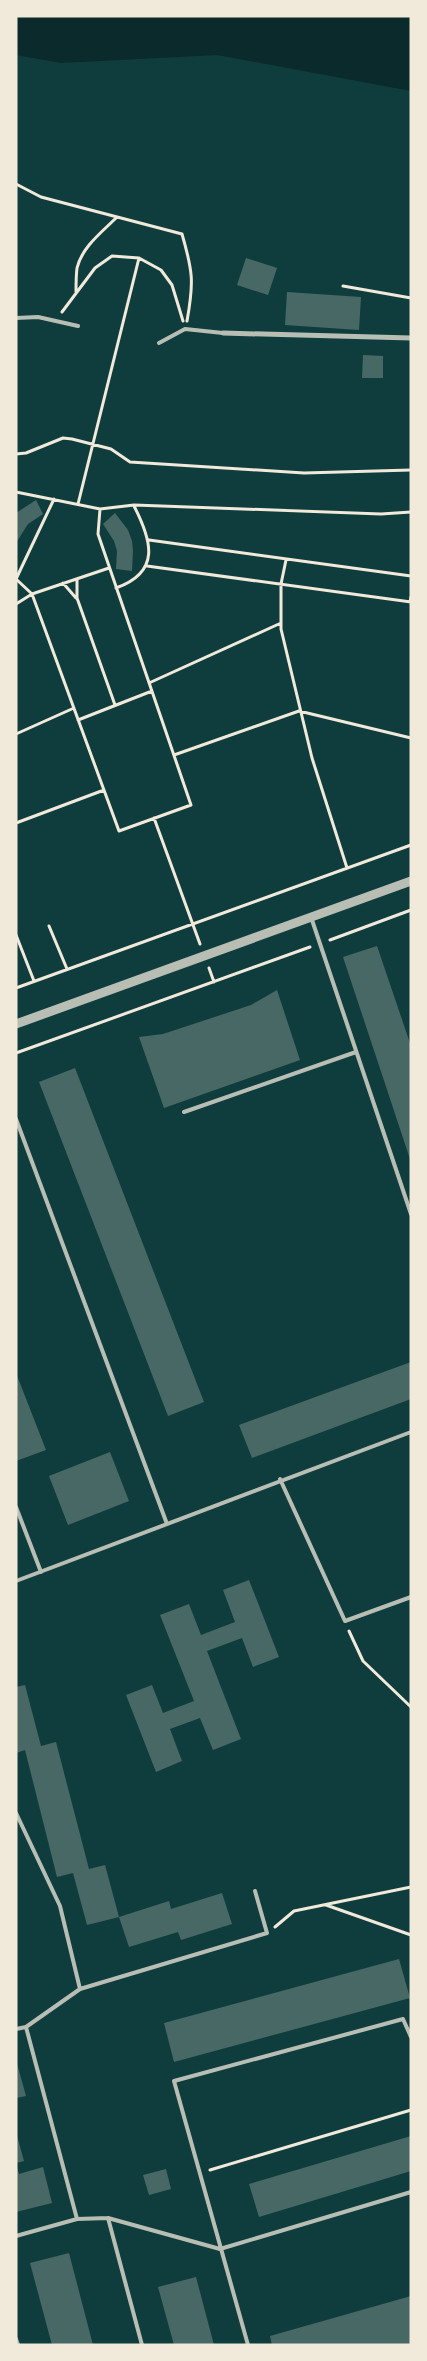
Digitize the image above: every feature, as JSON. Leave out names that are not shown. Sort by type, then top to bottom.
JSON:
[{"type":"street","points":[[223,333],[411,338]]},
{"type":"street","points":[[16,1024],[411,880]]},
{"type":"lane","points":[[16,318],[38,316],[78,326]]},
{"type":"lane","points":[[159,342],[185,329],[223,333]]},
{"type":"lane","points":[[310,917],[411,1214]]},
{"type":"lane","points":[[184,1112],[356,1052]]},
{"type":"lane","points":[[16,1119],[167,1524]]},
{"type":"lane","points":[[16,1581],[280,1479],[411,1432]]},
{"type":"lane","points":[[280,1479],[345,1621],[411,1597]]},
{"type":"lane","points":[[16,1507],[41,1572]]},
{"type":"lane","points":[[16,1813],[60,1906],[80,1989]]},
{"type":"lane","points":[[16,2029],[26,2027],[80,1989],[267,1933],[255,1891]]},
{"type":"lane","points":[[248,2345],[174,2081],[403,2019],[411,2037]]},
{"type":"lane","points":[[26,2027],[77,2219]]},
{"type":"lane","points":[[16,2236],[77,2219],[108,2218],[220,2249],[411,2192]]},
{"type":"lane","points":[[108,2218],[142,2345]]},
{"type":"lane","points":[[16,2339],[18,2345]]},
{"type":"path","points":[[16,184],[41,197],[182,234],[192,270],[192,292],[185,329]]},
{"type":"path","points":[[76,294],[78,268],[84,254],[92,241],[117,217]]},
{"type":"path","points":[[56,320],[95,268],[112,256],[140,258],[161,270],[172,285],[185,329]]},
{"type":"path","points":[[78,504],[140,258]]},
{"type":"path","points":[[343,286],[411,298]]},
{"type":"path","points":[[16,454],[26,453],[63,438],[111,449],[130,462],[304,473],[411,470]]},
{"type":"path","points":[[16,492],[100,509],[134,505],[381,514],[411,512]]},
{"type":"path","points":[[54,499],[16,579],[32,594],[119,831],[191,804],[98,534],[100,509]]},
{"type":"path","points":[[116,588],[133,582],[147,566],[149,540],[134,505]]},
{"type":"path","points":[[149,540],[411,576]]},
{"type":"path","points":[[286,560],[281,584],[281,623],[312,758],[347,868]]},
{"type":"path","points":[[147,566],[410,602],[411,596]]},
{"type":"path","points":[[16,604],[32,594],[109,568]]},
{"type":"path","points":[[77,579],[77,598],[114,705]]},
{"type":"path","points":[[63,583],[77,598]]},
{"type":"path","points":[[149,683],[281,623]]},
{"type":"path","points":[[78,720],[152,691]]},
{"type":"path","points":[[16,734],[74,708]]},
{"type":"path","points":[[174,755],[300,711],[411,738]]},
{"type":"path","points":[[16,824],[104,790]]},
{"type":"path","points":[[154,818],[214,982]]},
{"type":"path","points":[[16,988],[411,845]]},
{"type":"path","points":[[16,1052],[411,910]]},
{"type":"path","points":[[49,926],[68,969]]},
{"type":"path","points":[[16,935],[34,981]]},
{"type":"path","points":[[345,1621],[363,1661],[411,1707]]},
{"type":"path","points":[[267,1933],[294,1911],[411,1887]]},
{"type":"path","points":[[326,1905],[411,1934]]},
{"type":"path","points":[[200,2174],[411,2110]]},
{"type":"water","points":[[16,16],[411,16],[411,91],[217,55],[61,63],[16,55]]},
{"type":"building","points":[[246,258],[277,268],[268,295],[237,285]]},
{"type":"building","points":[[287,292],[361,297],[359,330],[285,325]]},
{"type":"building","points":[[363,355],[383,356],[383,378],[362,378]]},
{"type":"building","points":[[36,500],[43,514],[28,524],[16,543],[16,513]]},
{"type":"building","points":[[115,513],[128,530],[132,541],[132,571],[116,569],[117,551],[114,541],[103,524]]},
{"type":"building","points":[[377,946],[411,1046],[410,1159],[343,957]]},
{"type":"building","points":[[277,990],[300,1060],[164,1108],[139,1037],[163,1034],[251,1005]]},
{"type":"building","points":[[75,1068],[204,1402],[168,1416],[39,1082]]},
{"type":"building","points":[[411,1362],[411,1399],[252,1458],[239,1425]]},
{"type":"building","points":[[16,1373],[46,1450],[16,1461]]},
{"type":"building","points":[[110,1452],[129,1501],[68,1525],[49,1476]]},
{"type":"building","points":[[249,1580],[279,1657],[253,1667],[242,1638],[207,1651],[241,1739],[213,1750],[200,1718],[170,1729],[182,1761],[156,1772],[126,1695],[152,1685],[163,1713],[194,1701],[160,1615],[189,1604],[201,1635],[235,1622],[223,1590]]},
{"type":"building","points":[[25,1685],[41,1746],[56,1742],[89,1869],[105,1865],[119,1917],[87,1925],[73,1873],[57,1877],[25,1750],[16,1753],[16,1687]]},
{"type":"building","points":[[222,1893],[232,1924],[181,1940],[178,1932],[129,1947],[119,1917],[169,1901],[171,1909]]},
{"type":"building","points":[[399,1959],[410,1998],[174,2062],[164,2023]]},
{"type":"building","points":[[16,2060],[26,2096],[16,2098]]},
{"type":"building","points":[[16,2132],[24,2161],[16,2163]]},
{"type":"building","points":[[411,2136],[411,2171],[259,2217],[249,2184]]},
{"type":"building","points":[[17,2167],[19,2174],[43,2167],[52,2203],[16,2212]]},
{"type":"building","points":[[166,2169],[171,2189],[149,2195],[143,2175]]},
{"type":"building","points":[[69,2253],[93,2345],[52,2345],[30,2263]]},
{"type":"building","points":[[196,2277],[214,2345],[174,2345],[158,2287]]},
{"type":"building","points":[[411,2296],[411,2345],[272,2345],[270,2336]]}]
